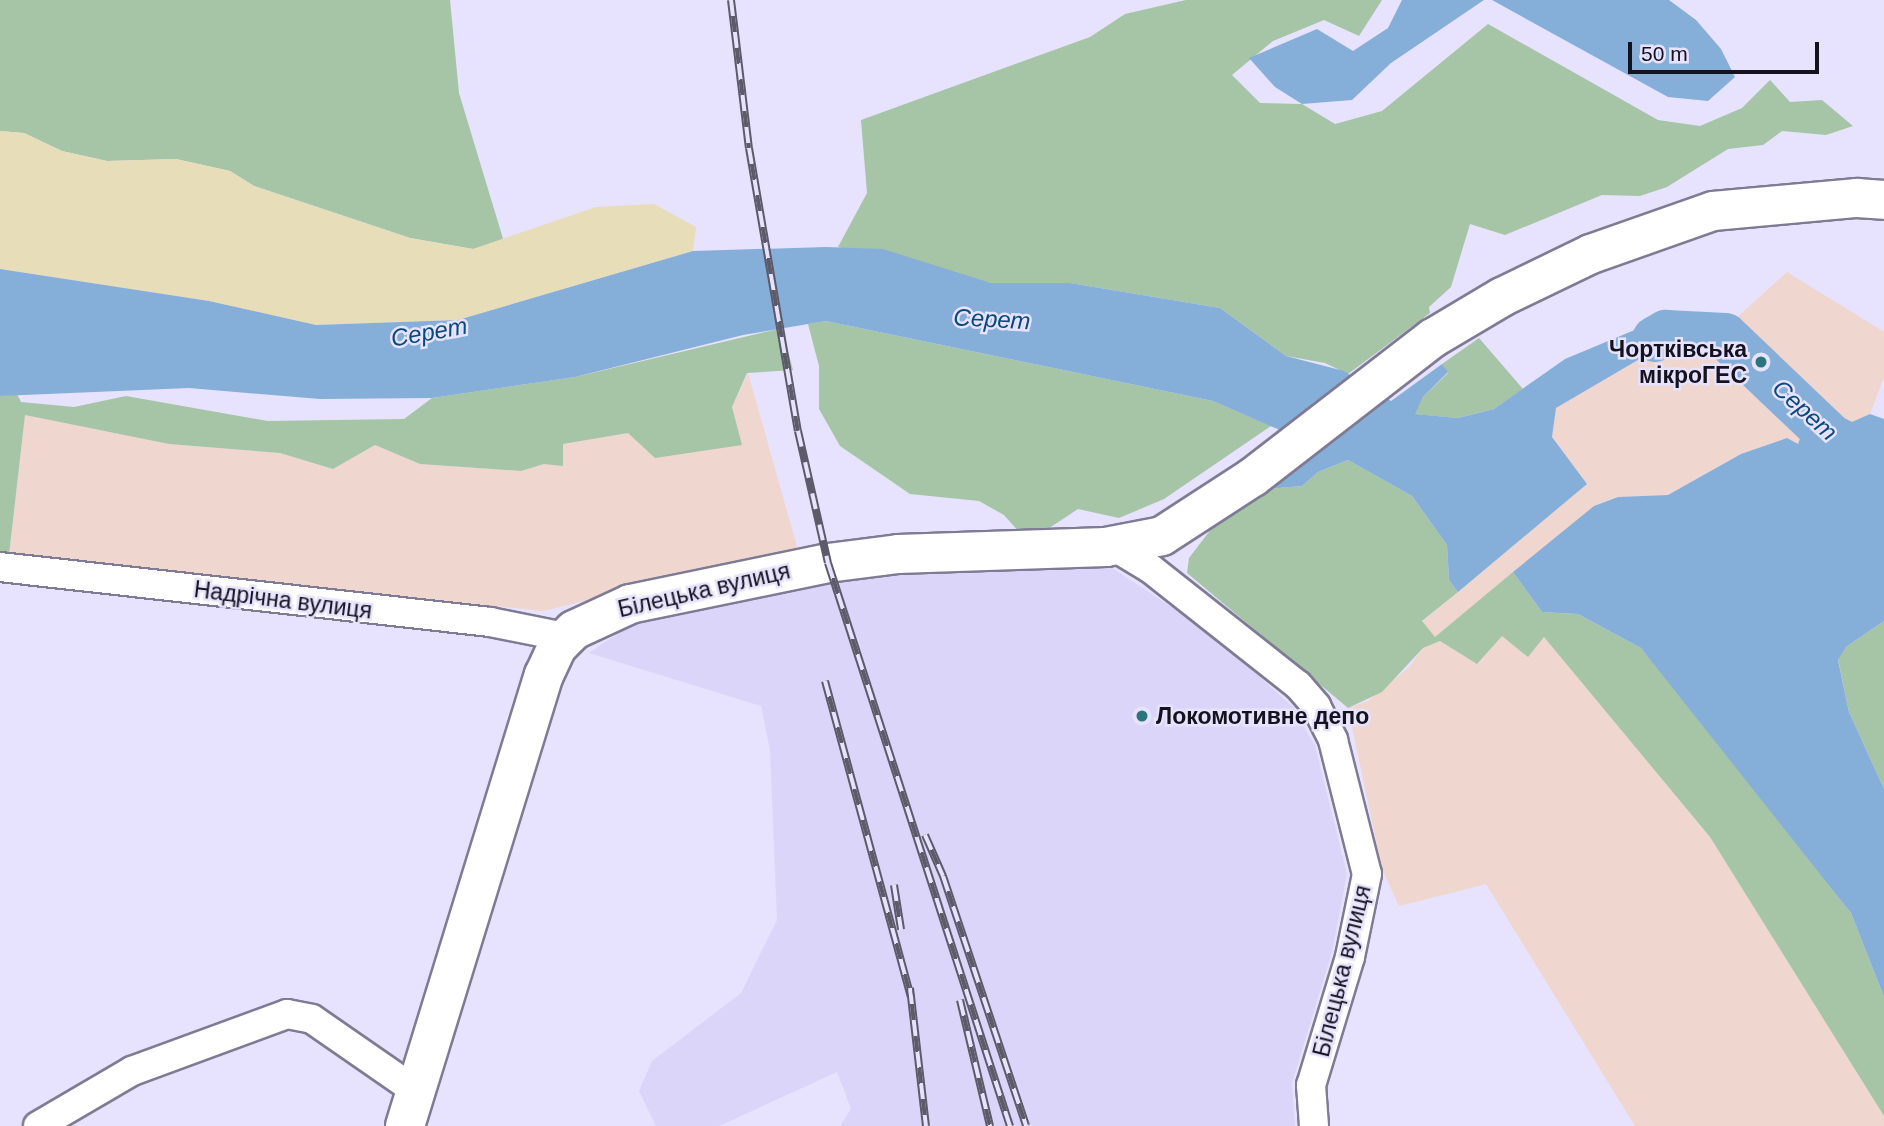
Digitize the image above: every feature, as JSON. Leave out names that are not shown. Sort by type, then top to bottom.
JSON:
[{"type":"street","name":"Білецька вулиця","points":[[565,637],[607,613],[655,599],[812,566],[898,554],[1113,546],[1162,536],[1253,477],[1433,338],[1502,297],[1591,254],[1713,211],[1857,198],[1884,200]]},
{"type":"street","name":"Білецька вулиця","points":[[1113,546],[1151,569],[1298,685],[1316,706],[1333,740],[1367,874],[1350,957],[1311,1085],[1314,1126]]},
{"type":"street","name":"Надрічна вулиця","points":[[0,567],[490,622],[565,637]]},
{"type":"street","points":[[405,1126],[413,1089],[544,675],[565,637]]},
{"type":"street","points":[[38,1126],[132,1071],[287,1014],[312,1018],[413,1089]]},
{"type":"shaded area","name":"Чортківська мікроГЕС","points":[[1787,272],[1884,332],[1884,377],[1870,414],[1852,423],[1799,422],[1802,433],[1798,444],[1787,438],[1741,454],[1668,495],[1618,497],[1594,506],[1435,638],[1422,622],[1587,484],[1552,437],[1556,408],[1655,350],[1710,342]]},
{"type":"shaded area","points":[[748,373],[798,550],[543,611],[9,555],[25,415],[169,444],[280,453],[333,469],[375,445],[420,464],[520,471],[544,464],[563,444],[628,433],[741,444],[732,407]]},
{"type":"shaded area","points":[[1103,562],[1191,620],[1239,658],[1293,707],[1315,746],[1347,874],[1332,952],[1292,1083],[1295,1126],[840,1126],[851,1109],[837,1072],[719,1126],[656,1126],[639,1091],[652,1061],[741,993],[777,920],[770,750],[761,706],[589,653],[632,624],[732,592],[883,571]]},
{"type":"shaded area","points":[[1502,636],[1528,656],[1544,637],[1710,837],[1884,1116],[1884,1126],[1635,1126],[1486,884],[1399,906],[1382,869],[1348,708],[1368,701],[1409,667],[1423,648],[1440,641],[1477,664]]},
{"type":"green space","points":[[0,0],[450,0],[459,93],[504,242],[473,249],[410,238],[254,186],[230,171],[176,159],[107,161],[62,151],[24,133],[0,131]]},
{"type":"green space","points":[[1186,0],[1382,0],[1359,36],[1324,20],[1273,41],[1232,75],[1260,103],[1302,104],[1335,124],[1382,111],[1488,24],[1658,120],[1700,126],[1742,108],[1770,80],[1790,102],[1822,100],[1853,126],[1826,135],[1782,131],[1763,145],[1728,149],[1667,187],[1640,196],[1602,195],[1505,235],[1470,224],[1451,287],[1429,307],[1430,313],[1348,374],[1325,363],[1286,356],[1220,308],[1070,283],[991,283],[838,247],[867,193],[861,120],[1090,37],[1125,14]]},
{"type":"green space","points":[[826,321],[1213,401],[1271,426],[1164,499],[1119,518],[1078,509],[1028,542],[1004,515],[979,501],[910,494],[840,446],[819,409],[819,366],[808,324]]},
{"type":"green space","points":[[782,328],[793,370],[747,373],[732,407],[742,445],[655,458],[628,433],[563,444],[563,466],[544,464],[521,471],[420,464],[375,445],[333,469],[280,453],[169,444],[25,415],[9,555],[0,555],[0,396],[17,394],[21,402],[74,407],[126,396],[268,421],[404,419],[432,398],[575,377]]},
{"type":"green space","points":[[1479,338],[1523,389],[1494,409],[1458,418],[1414,414],[1423,397],[1448,373],[1442,364]]},
{"type":"green space","points":[[1348,460],[1412,496],[1447,545],[1449,580],[1458,592],[1422,621],[1435,637],[1513,572],[1542,612],[1578,614],[1641,648],[1718,740],[1851,913],[1884,997],[1884,1116],[1710,837],[1544,637],[1528,657],[1502,636],[1477,664],[1440,641],[1423,648],[1382,692],[1348,708],[1187,573],[1189,558],[1212,528],[1242,503],[1266,489],[1302,486],[1318,472]]},
{"type":"green space","points":[[1884,621],[1884,789],[1849,712],[1838,659],[1846,647]]},
{"type":"sand","points":[[0,131],[24,133],[62,151],[107,161],[176,159],[230,171],[254,186],[410,238],[473,249],[596,207],[654,204],[696,227],[693,251],[458,320],[316,325],[209,301],[0,269]]},
{"type":"water","points":[[1402,0],[1484,0],[1391,63],[1352,100],[1302,104],[1275,87],[1249,58],[1317,29],[1353,51],[1388,28]]},
{"type":"water","points":[[1492,0],[1669,0],[1696,20],[1721,49],[1735,77],[1708,101],[1668,97]]},
{"type":"water","points":[[826,247],[883,249],[991,283],[1070,283],[1220,308],[1286,356],[1344,371],[1391,401],[1442,364],[1448,372],[1423,397],[1415,414],[1458,418],[1494,409],[1565,359],[1649,324],[1705,313],[1719,317],[1728,326],[1710,342],[1655,350],[1556,408],[1552,437],[1587,484],[1458,592],[1449,580],[1447,545],[1412,496],[1348,460],[1318,472],[1302,486],[1266,489],[1323,449],[1213,401],[826,321],[743,335],[575,377],[432,398],[320,399],[189,388],[0,396],[0,269],[209,301],[316,325],[458,320],[693,251]]},
{"type":"water","points":[[1811,401],[1852,422],[1870,414],[1884,419],[1884,621],[1846,647],[1838,660],[1849,712],[1884,789],[1884,997],[1851,913],[1641,648],[1578,614],[1542,612],[1513,572],[1594,506],[1618,497],[1668,495],[1741,454],[1787,438],[1798,444],[1802,433],[1794,414]]},
{"type":"waterway","name":"Серет","points":[[1655,339],[1666,333],[1725,336],[1832,438],[1884,464]]},
{"type":"railway","points":[[731,0],[749,148],[798,431],[828,563],[1010,1126]]},
{"type":"railway","points":[[825,681],[911,997]]},
{"type":"railway","points":[[925,835],[943,876],[1026,1126]]},
{"type":"railway","points":[[894,885],[901,929]]},
{"type":"railway","points":[[910,988],[926,1126]]},
{"type":"railway","points":[[960,1000],[990,1126]]},
{"type":"place","name":"Чортківська мікроГЕС","points":[[1761,362]]},
{"type":"place","name":"Локомотивне депо","points":[[1142,716]]}]
